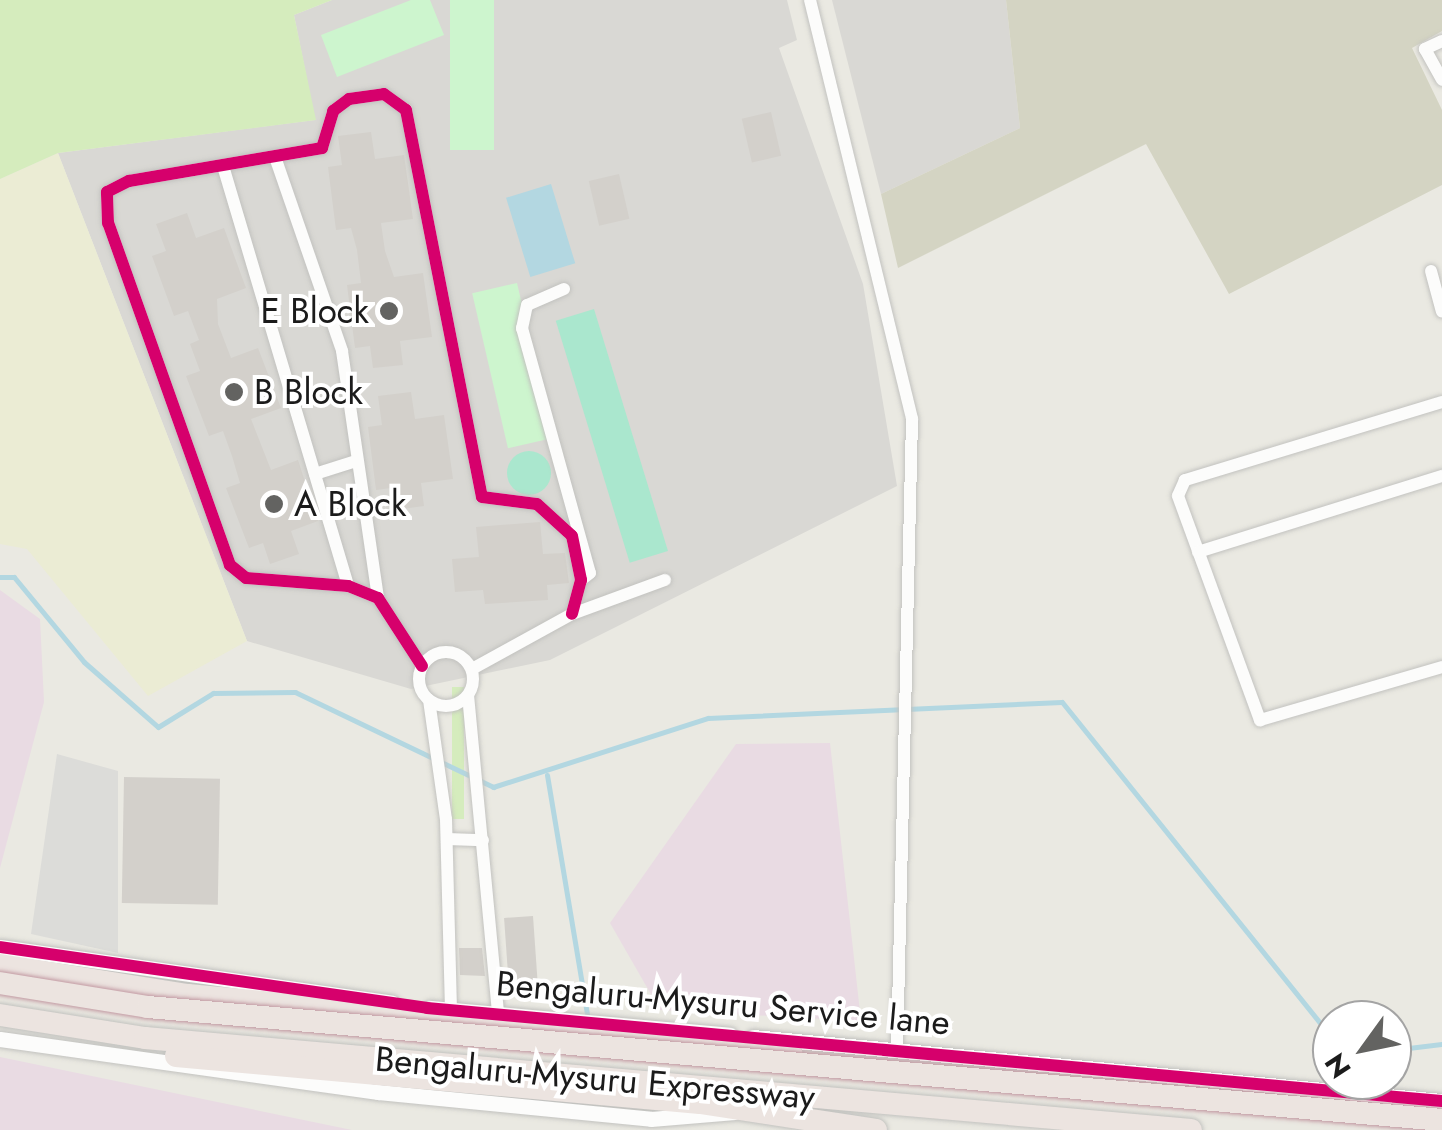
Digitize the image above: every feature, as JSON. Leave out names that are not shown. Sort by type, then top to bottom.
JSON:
[{"type":"highway","points":[[0,1013],[2,966]]},
{"type":"highway","points":[[2,966],[448,1022],[1442,1110]]},
{"type":"highway","points":[[2,966],[148,1007],[1442,1120]]},
{"type":"highway","name":"Bengaluru-Mysuru Expressway","points":[[0,1013],[145,1038],[1191,1130]]},
{"type":"highway","name":"Bengaluru-Mysuru Expressway","points":[[0,1027],[299,1076],[735,1112],[876,1130]]},
{"type":"street","points":[[810,0],[912,419],[900,645],[897,1050]]},
{"type":"street","points":[[1442,41],[1425,50],[1442,80]]},
{"type":"street","points":[[378,598],[348,586],[246,578],[230,564],[108,222],[107,192],[130,180],[322,148],[333,112],[349,99],[384,94],[406,110],[482,497],[538,504],[572,536],[581,580],[572,614]]},
{"type":"street","points":[[275,156],[342,351],[378,598],[422,666],[446,819],[451,1008]]},
{"type":"street","points":[[223,166],[348,586]]},
{"type":"street","points":[[1431,270],[1442,312]]},
{"type":"street","points":[[564,289],[527,305],[522,328],[590,573],[581,580]]},
{"type":"street","points":[[1442,402],[1185,480],[1178,496],[1260,720],[1442,667]]},
{"type":"street","points":[[315,474],[356,461]]},
{"type":"street","points":[[1198,552],[1442,476]]},
{"type":"street","points":[[472,669],[572,614],[665,580]]},
{"type":"street","points":[[422,666],[452,652],[472,669]]},
{"type":"street","points":[[472,669],[468,695],[498,1012]]},
{"type":"street","points":[[429,700],[454,705],[468,695]]},
{"type":"street","points":[[447,840],[483,840]]},
{"type":"street","name":"Bengaluru-Mysuru Service lane","points":[[2,966],[1442,1101]]},
{"type":"street","name":"Bengaluru-Mysuru Expressway","points":[[0,1039],[299,1076]]},
{"type":"shaded area","points":[[332,0],[787,0],[797,40],[779,48],[863,284],[897,486],[550,660],[411,689],[247,641],[58,153],[315,120],[294,15]]},
{"type":"shaded area","points":[[832,0],[1006,0],[1020,128],[881,194]]},
{"type":"shaded area","points":[[1006,0],[1442,0],[1442,31],[1412,48],[1442,110],[1442,185],[1229,294],[1146,144],[898,268],[881,194],[1020,128]]},
{"type":"shaded area","points":[[58,153],[247,641],[148,696],[27,549],[0,544],[0,179]]},
{"type":"shaded area","points":[[0,590],[40,619],[44,702],[0,868]]},
{"type":"shaded area","points":[[830,743],[861,1021],[660,1010],[610,923],[736,744]]},
{"type":"shaded area","points":[[57,754],[118,771],[118,953],[31,934]]},
{"type":"shaded area","points":[[0,1057],[352,1130],[0,1130]]},
{"type":"green space","points":[[0,0],[332,0],[294,15],[316,120],[58,153],[0,179]]},
{"type":"green space","points":[[411,0],[430,0],[444,35],[337,77],[321,35]]},
{"type":"green space","points":[[450,0],[494,0],[494,150],[450,150]]},
{"type":"green space","points":[[517,283],[553,438],[508,448],[472,293]]},
{"type":"green space","points":[[594,309],[668,551],[630,563],[556,321]]},
{"type":"green space","points":[[529,451],[545,457],[551,473],[545,489],[529,495],[513,489],[507,473],[513,457]]},
{"type":"green space","points":[[452,687],[464,687],[464,819],[452,819]]},
{"type":"water","points":[[551,184],[575,263],[530,277],[506,198]]},
{"type":"building","points":[[771,112],[781,156],[752,163],[742,119]]},
{"type":"building","points":[[371,132],[375,159],[404,155],[413,219],[381,223],[385,251],[394,277],[423,273],[432,337],[400,341],[403,365],[373,368],[370,346],[355,348],[347,285],[361,283],[357,250],[351,228],[336,230],[328,167],[342,165],[338,136]]},
{"type":"building","points":[[619,174],[629,219],[599,226],[589,181]]},
{"type":"building","points":[[187,213],[196,238],[224,228],[246,288],[217,299],[218,324],[231,358],[258,348],[281,408],[251,419],[271,470],[298,460],[318,521],[291,531],[299,554],[270,564],[263,543],[249,548],[226,488],[240,483],[223,431],[209,436],[186,376],[200,371],[190,344],[199,340],[188,311],[174,316],[152,256],[166,251],[156,224]]},
{"type":"building","points":[[411,392],[415,419],[444,415],[453,479],[421,483],[424,506],[394,510],[391,488],[376,490],[368,427],[382,425],[378,396]]},
{"type":"building","points":[[540,522],[543,554],[565,553],[569,583],[547,585],[548,600],[485,604],[483,590],[455,592],[452,559],[479,557],[476,527]]},
{"type":"building","points":[[124,777],[220,779],[218,905],[122,903]]},
{"type":"building","points":[[533,916],[538,993],[509,995],[504,918]]},
{"type":"building","points":[[459,948],[482,948],[485,976],[460,975]]},
{"type":"waterway","points":[[0,577],[14,577],[84,662],[158,727],[213,693],[295,692],[493,787],[708,718],[1062,702],[1312,1013]]},
{"type":"waterway","points":[[547,775],[587,1014]]},
{"type":"waterway","points":[[1412,1048],[1442,1044]]},
{"type":"cycle path","points":[[422,666],[378,598],[348,586],[246,578],[230,565],[108,223],[107,192],[129,181],[322,148],[333,111],[349,99],[384,94],[406,110],[482,497],[537,504],[572,536],[581,580],[572,614]]},
{"type":"cycle path","points":[[0,947],[427,1008],[1442,1101]]},
{"type":"place","name":"E Block","points":[[389,311]]},
{"type":"place","name":"B Block","points":[[234,392]]},
{"type":"place","name":"A Block","points":[[274,504]]}]
